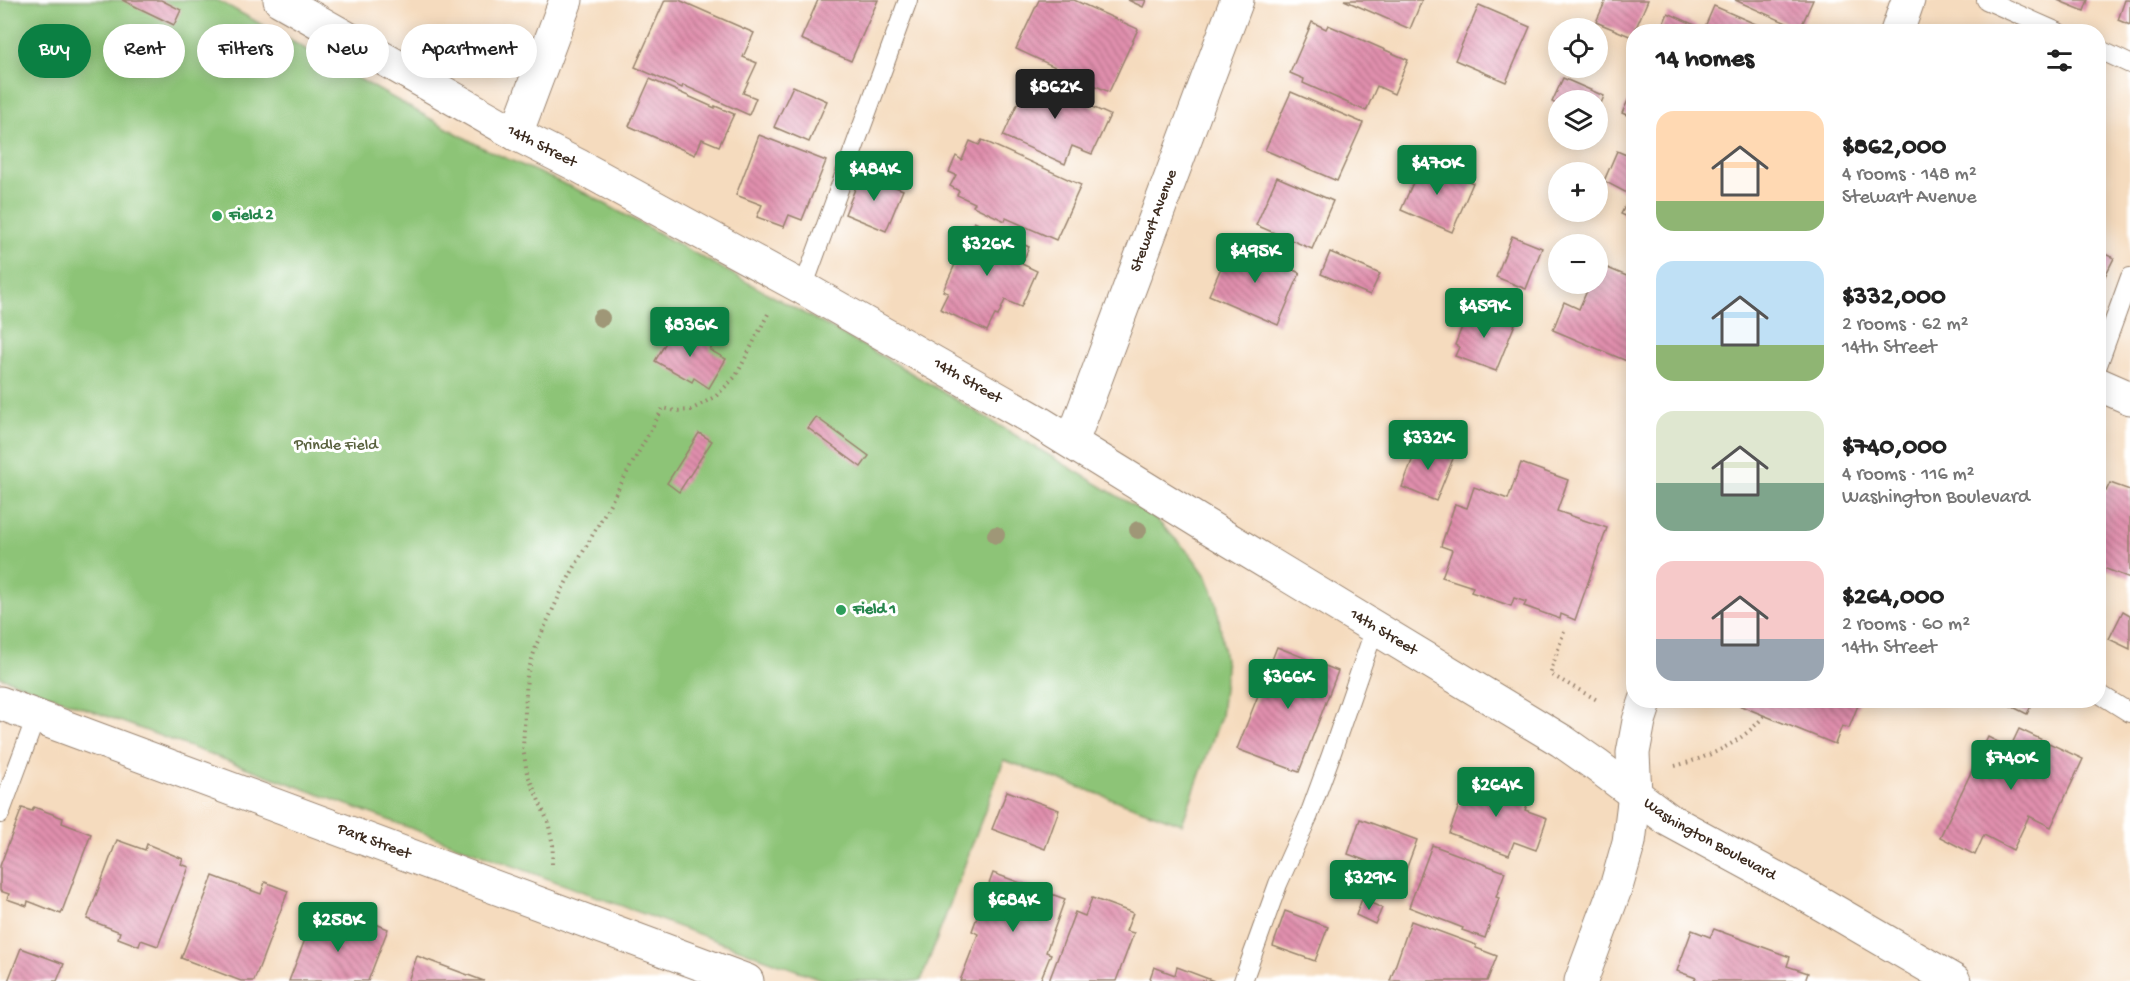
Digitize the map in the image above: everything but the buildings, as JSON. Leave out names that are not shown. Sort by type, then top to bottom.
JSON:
[{"type":"street","name":"14th Street","points":[[280,0],[516,134],[803,288],[1072,442],[1562,741],[1635,794]]},
{"type":"street","points":[[516,134],[566,0]]},
{"type":"street","name":"Stewart Avenue","points":[[1072,442],[1237,0]]},
{"type":"street","points":[[1900,24],[1908,0]]},
{"type":"street","points":[[2106,388],[2130,398]]},
{"type":"street","name":"Park Street","points":[[0,703],[747,981]]},
{"type":"street","points":[[1635,794],[1633,753],[1644,708]]},
{"type":"street","name":"Washington Boulevard","points":[[1581,981],[1623,863],[1629,842],[1635,794],[1698,837],[1789,885],[1954,981]]},
{"type":"lane","points":[[803,288],[908,0]]},
{"type":"lane","points":[[1986,0],[2040,24]]},
{"type":"lane","points":[[2106,53],[2130,64]]},
{"type":"lane","points":[[2106,343],[2130,277]]},
{"type":"lane","points":[[1243,981],[1278,884],[1309,815],[1328,765],[1374,628]]},
{"type":"lane","points":[[2106,698],[2130,713]]},
{"type":"lane","points":[[0,814],[36,717]]},
{"type":"path","points":[[552,870],[553,845],[548,822],[527,772],[523,748],[527,675],[537,643],[562,590],[663,408],[676,411],[691,410],[716,396],[736,376],[765,318]]},
{"type":"path","points":[[1564,632],[1550,674],[1599,701]]},
{"type":"path","points":[[1673,767],[1737,741],[1751,731],[1764,716]]},
{"type":"green space","name":"Prindle Field","points":[[0,0],[216,0],[260,24],[197,24],[197,78],[294,78],[294,43],[306,49],[306,78],[357,78],[483,148],[587,194],[896,364],[1156,519],[1191,555],[1207,577],[1217,604],[1226,668],[1221,716],[1182,824],[1004,760],[921,981],[826,981],[0,677]]},
{"type":"place","name":"Field 2","points":[[217,216]]},
{"type":"place","name":"Field 1","points":[[841,610]]}]
